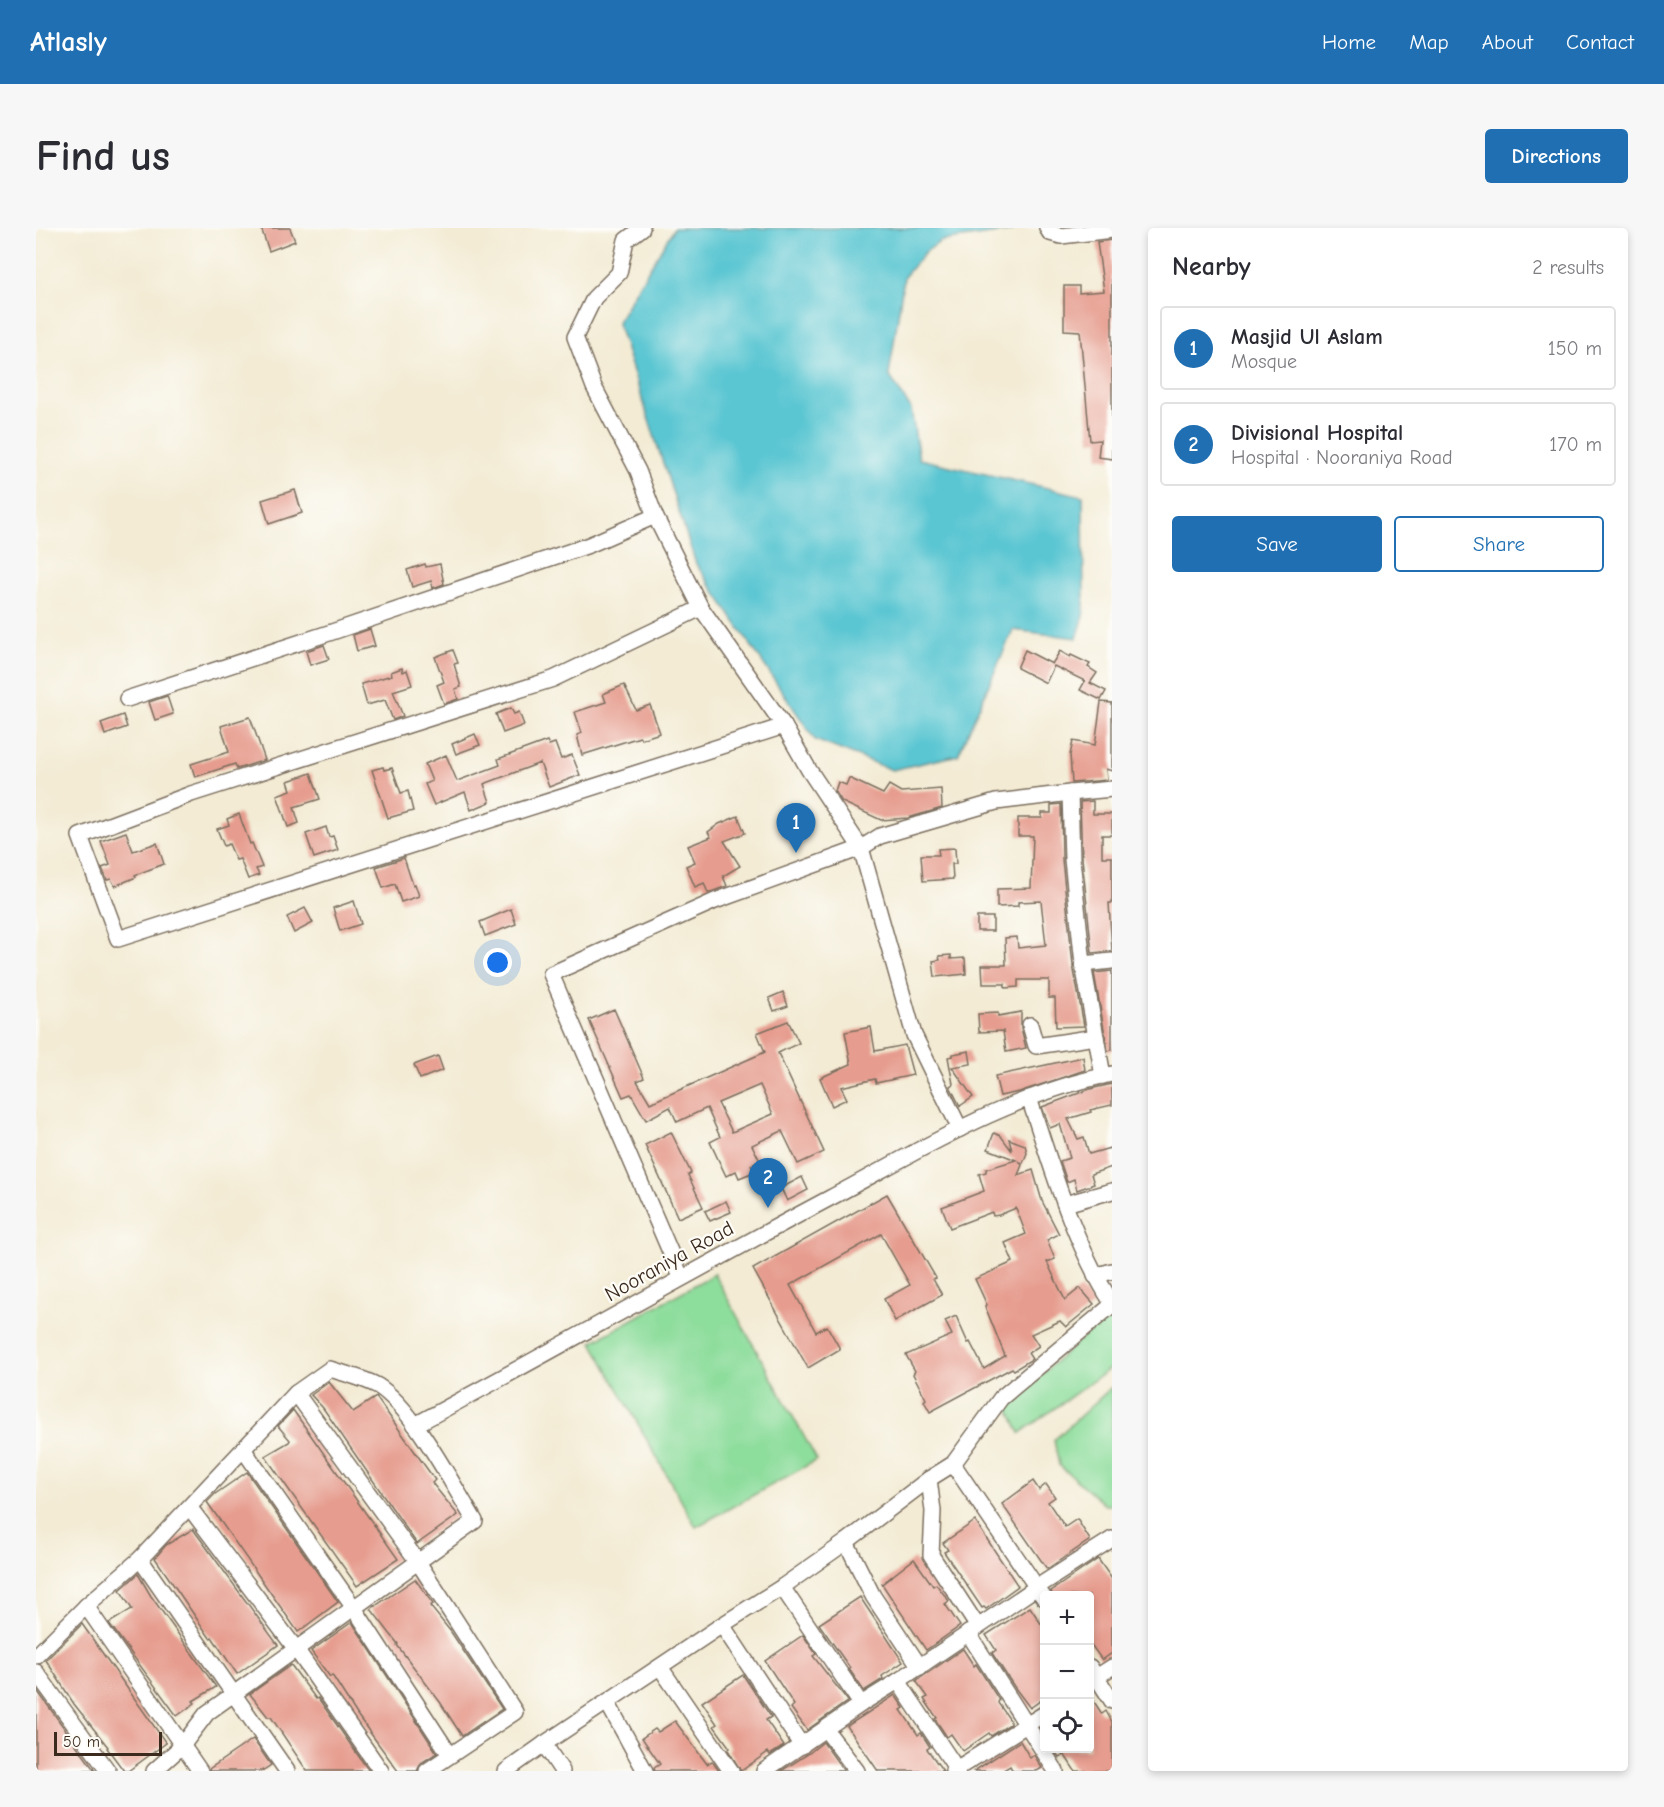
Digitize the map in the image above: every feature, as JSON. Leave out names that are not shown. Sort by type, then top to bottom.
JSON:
[{"type":"street","points":[[642,228],[626,240],[619,273],[594,298],[575,337],[594,387],[638,471],[655,516],[701,608],[784,726],[809,770],[861,848],[914,1035],[960,1129]]},
{"type":"street","points":[[1047,228],[1050,233],[1061,236],[1112,230]]},
{"type":"street","points":[[127,699],[589,544],[655,516]]},
{"type":"street","points":[[701,608],[553,679],[191,794],[80,836],[118,939],[784,726]]},
{"type":"street","points":[[681,1277],[551,975],[715,901],[861,848],[880,836],[996,802],[1112,789]]},
{"type":"street","points":[[1070,792],[1072,859],[1083,964],[1096,1037],[1107,1075]]},
{"type":"street","points":[[1083,964],[1112,961]]},
{"type":"street","points":[[1030,1025],[1036,1046],[1096,1037]]},
{"type":"street","name":"Nooraniya Road","points":[[415,1425],[681,1277],[960,1129],[1029,1098],[1107,1075]]},
{"type":"street","points":[[506,1771],[782,1587],[929,1479],[953,1464],[1001,1398],[1112,1304],[1095,1276],[1065,1204],[1029,1098]]},
{"type":"street","points":[[1065,1204],[1112,1191]]},
{"type":"street","points":[[1095,1276],[1112,1272]]},
{"type":"street","points":[[36,1656],[86,1606],[140,1559],[296,1393],[330,1369],[375,1385],[392,1396],[415,1425],[475,1521],[207,1713],[182,1746],[154,1771]]},
{"type":"street","points":[[296,1393],[418,1562],[515,1712],[427,1771]]},
{"type":"street","points":[[243,1449],[354,1608],[450,1755]]},
{"type":"street","points":[[953,1464],[1040,1592]]},
{"type":"street","points":[[929,1479],[933,1511],[931,1555],[1027,1726],[1056,1771]]},
{"type":"street","points":[[190,1508],[296,1649],[381,1771]]},
{"type":"street","points":[[1044,1591],[1112,1539]]},
{"type":"street","points":[[846,1542],[873,1596],[920,1667]]},
{"type":"street","points":[[140,1559],[287,1771]]},
{"type":"street","points":[[782,1587],[861,1704]]},
{"type":"street","points":[[764,1771],[973,1630],[1040,1594]]},
{"type":"street","points":[[86,1606],[200,1771]]},
{"type":"street","points":[[722,1625],[802,1746]]},
{"type":"street","points":[[660,1667],[731,1771]]},
{"type":"street","points":[[1094,1674],[1112,1667]]},
{"type":"street","points":[[36,1672],[108,1771]]},
{"type":"street","points":[[1094,1678],[1112,1701]]},
{"type":"street","points":[[898,1681],[956,1770],[1040,1717]]},
{"type":"street","points":[[607,1702],[645,1771]]},
{"type":"street","points":[[826,1730],[857,1771]]},
{"type":"street","points":[[544,1744],[562,1771]]},
{"type":"green space","points":[[714,1274],[817,1460],[696,1527],[592,1342]]},
{"type":"green space","points":[[1109,1314],[1112,1317],[1112,1367],[1020,1433],[1007,1405]]},
{"type":"green space","points":[[1112,1387],[1112,1505],[1105,1505],[1059,1465],[1054,1440]]},
{"type":"water","points":[[674,228],[1015,228],[1011,231],[941,241],[924,253],[904,277],[889,375],[911,409],[919,459],[1083,496],[1084,616],[1077,638],[1013,630],[958,755],[892,770],[815,740],[696,564],[617,322]]},
{"type":"building","points":[[261,228],[290,228],[295,241],[269,251]]},
{"type":"building","points":[[1112,240],[1112,459],[1098,457],[1100,440],[1090,441],[1080,331],[1064,330],[1064,286],[1079,286],[1079,293],[1104,291],[1097,242]]},
{"type":"building","points":[[295,490],[302,513],[269,524],[262,500]]},
{"type":"building","points":[[425,564],[426,567],[440,564],[444,584],[433,588],[431,581],[412,587],[407,570]]},
{"type":"building","points":[[370,629],[375,646],[357,651],[353,635]]},
{"type":"building","points":[[324,645],[329,659],[310,665],[306,651]]},
{"type":"building","points":[[453,650],[458,663],[454,664],[461,687],[455,689],[458,699],[444,704],[437,685],[444,682],[435,657]]},
{"type":"building","points":[[1025,650],[1052,664],[1060,651],[1090,664],[1088,667],[1097,673],[1090,683],[1106,691],[1101,700],[1080,690],[1085,681],[1054,666],[1046,683],[1017,668]]},
{"type":"building","points":[[402,668],[403,672],[407,670],[412,685],[393,691],[403,716],[393,720],[385,700],[367,705],[361,684],[392,675],[391,672]]},
{"type":"building","points":[[624,685],[636,710],[650,705],[660,733],[582,755],[577,735],[582,733],[575,712],[606,702],[603,694]]},
{"type":"building","points":[[167,696],[173,714],[155,720],[149,702]]},
{"type":"building","points":[[1101,702],[1112,703],[1112,771],[1106,769],[1107,780],[1072,783],[1070,755],[1073,741],[1095,745]]},
{"type":"building","points":[[511,708],[514,714],[519,712],[524,725],[503,733],[496,714]]},
{"type":"building","points":[[123,715],[127,727],[105,735],[101,723]]},
{"type":"building","points":[[250,717],[265,760],[237,769],[235,764],[195,777],[191,764],[229,752],[221,726]]},
{"type":"building","points":[[475,734],[480,745],[456,754],[452,744]]},
{"type":"building","points":[[547,741],[549,745],[555,743],[561,759],[572,755],[580,775],[549,787],[540,763],[484,784],[490,802],[471,810],[465,792],[434,805],[425,784],[432,781],[425,764],[446,755],[457,781],[500,765],[498,759]]},
{"type":"building","points":[[383,767],[384,770],[392,768],[401,793],[408,791],[413,811],[388,818],[372,770]]},
{"type":"building","points":[[311,773],[320,799],[294,807],[299,823],[288,827],[277,795],[291,790],[288,781]]},
{"type":"building","points":[[849,778],[883,794],[889,785],[901,792],[941,789],[942,808],[908,818],[881,820],[842,802],[835,791],[838,782],[846,785]]},
{"type":"building","points":[[1093,801],[1093,814],[1112,814],[1112,835],[1102,835],[1102,857],[1112,857],[1112,903],[1109,903],[1112,951],[1092,953],[1082,858],[1080,802]]},
{"type":"building","points":[[1061,804],[1062,860],[1073,965],[1084,1026],[1056,1027],[1055,998],[1049,998],[1049,980],[1018,980],[1018,987],[1005,988],[1005,984],[983,984],[982,965],[1006,965],[1005,938],[1017,937],[1018,948],[1046,945],[1041,901],[1018,902],[1018,906],[997,907],[997,889],[1031,888],[1033,836],[1018,836],[1018,818],[1042,818],[1042,813],[1051,813],[1051,805]]},
{"type":"building","points":[[239,814],[250,844],[252,843],[262,867],[256,869],[259,875],[248,879],[240,859],[236,860],[229,844],[224,846],[217,829],[229,825],[227,819]]},
{"type":"building","points":[[738,816],[745,833],[724,841],[740,866],[723,876],[727,886],[708,893],[704,883],[695,887],[686,866],[695,862],[688,846],[711,837],[708,832],[719,824]]},
{"type":"building","points":[[326,827],[329,837],[333,836],[338,850],[314,858],[306,834]]},
{"type":"building","points":[[126,832],[133,851],[157,843],[164,864],[135,875],[136,877],[115,886],[111,879],[107,880],[102,868],[110,865],[101,841]]},
{"type":"building","points":[[955,848],[956,864],[952,864],[953,879],[923,881],[921,855],[939,855],[938,849]]},
{"type":"building","points":[[404,858],[419,896],[401,902],[395,884],[383,888],[376,867]]},
{"type":"building","points":[[354,901],[361,924],[340,931],[333,908]]},
{"type":"building","points":[[305,908],[313,923],[294,933],[287,917]]},
{"type":"building","points":[[511,909],[516,924],[485,936],[480,922]]},
{"type":"building","points":[[977,917],[993,917],[993,931],[977,931]]},
{"type":"building","points":[[951,955],[951,959],[965,958],[966,974],[935,977],[933,961],[940,960],[939,956]]},
{"type":"building","points":[[1112,971],[1112,1050],[1108,1051],[1094,973]]},
{"type":"building","points":[[783,992],[788,1006],[774,1011],[769,998]]},
{"type":"building","points":[[614,1009],[644,1078],[637,1081],[650,1103],[765,1052],[757,1033],[788,1021],[799,1043],[778,1053],[824,1152],[798,1164],[782,1131],[752,1145],[760,1161],[751,1165],[754,1172],[739,1178],[736,1171],[726,1176],[710,1142],[720,1137],[707,1108],[677,1122],[670,1107],[646,1120],[631,1094],[623,1097],[589,1020]],"holes":[[[760,1085],[773,1114],[732,1132],[718,1103]]]},
{"type":"building","points":[[1021,1012],[1021,1028],[1026,1048],[1006,1052],[1003,1031],[979,1032],[978,1014],[998,1013],[998,1016]]},
{"type":"building","points":[[871,1027],[875,1051],[905,1045],[913,1075],[876,1083],[875,1079],[841,1087],[847,1099],[832,1106],[820,1078],[851,1064],[845,1032]]},
{"type":"building","points":[[969,1051],[971,1064],[952,1067],[973,1097],[960,1106],[950,1086],[953,1084],[948,1057]]},
{"type":"building","points":[[438,1056],[443,1070],[420,1079],[414,1065]]},
{"type":"building","points":[[1083,1057],[1085,1070],[1000,1096],[995,1076]]},
{"type":"building","points":[[1112,1084],[1112,1105],[1090,1110],[1091,1112],[1068,1119],[1078,1139],[1084,1137],[1089,1154],[1110,1148],[1112,1155],[1112,1167],[1091,1174],[1094,1184],[1077,1190],[1074,1179],[1067,1182],[1060,1161],[1070,1158],[1060,1124],[1050,1128],[1042,1107],[1090,1089]]},
{"type":"building","points":[[671,1132],[691,1173],[688,1175],[703,1207],[678,1218],[645,1145]]},
{"type":"building","points":[[994,1133],[1001,1136],[1012,1151],[1009,1139],[1025,1145],[1027,1153],[1023,1163],[1020,1162],[1022,1165],[1018,1175],[1033,1170],[1042,1201],[1059,1234],[1047,1240],[1055,1259],[1047,1262],[1065,1300],[1080,1288],[1094,1304],[1066,1327],[1060,1321],[1031,1334],[1039,1346],[1028,1353],[1032,1359],[930,1412],[913,1374],[915,1371],[906,1355],[952,1335],[945,1321],[956,1316],[968,1343],[970,1342],[984,1369],[1005,1356],[975,1279],[1013,1262],[1005,1243],[1026,1234],[1016,1208],[993,1216],[992,1212],[950,1228],[942,1207],[984,1191],[979,1174],[986,1172],[986,1169],[1016,1160],[988,1149]]},
{"type":"building","points":[[802,1177],[808,1190],[787,1201],[781,1188]]},
{"type":"building","points":[[887,1194],[936,1278],[933,1279],[942,1295],[895,1321],[884,1299],[910,1285],[881,1234],[790,1285],[816,1332],[827,1326],[840,1349],[808,1368],[753,1269]]},
{"type":"building","points":[[726,1201],[731,1212],[710,1221],[705,1211]]},
{"type":"building","points":[[329,1382],[353,1412],[376,1397],[435,1480],[432,1483],[458,1515],[417,1544],[323,1408],[311,1395]]},
{"type":"building","points":[[293,1410],[398,1559],[357,1586],[265,1456],[289,1442],[290,1440],[278,1426]]},
{"type":"building","points":[[247,1472],[338,1602],[298,1632],[207,1502]]},
{"type":"building","points":[[1033,1481],[1039,1490],[1046,1484],[1055,1497],[1048,1502],[1065,1527],[1077,1519],[1090,1540],[1047,1569],[1002,1504]]},
{"type":"building","points":[[975,1521],[1018,1586],[986,1609],[982,1608],[944,1552],[948,1550],[943,1543]]},
{"type":"building","points":[[193,1529],[278,1645],[237,1674],[155,1558],[166,1545]]},
{"type":"building","points":[[914,1559],[933,1586],[936,1584],[949,1601],[945,1604],[960,1626],[926,1650],[882,1584]]},
{"type":"building","points":[[1098,1559],[1112,1579],[1112,1653],[1102,1660],[1094,1649],[1094,1591],[1051,1591]]},
{"type":"building","points":[[138,1574],[216,1687],[193,1701],[195,1703],[177,1716],[109,1623],[132,1609],[120,1590]]},
{"type":"building","points":[[415,1579],[433,1604],[430,1606],[451,1632],[502,1709],[462,1736],[440,1702],[371,1609]]},
{"type":"building","points":[[860,1597],[903,1662],[864,1691],[819,1624]]},
{"type":"building","points":[[1030,1607],[1040,1622],[1040,1701],[1030,1708],[992,1653],[996,1650],[986,1635]]},
{"type":"building","points":[[352,1622],[437,1753],[421,1763],[417,1771],[398,1771],[358,1716],[332,1675],[330,1677],[311,1651]]},
{"type":"building","points":[[82,1624],[166,1743],[128,1771],[124,1771],[74,1704],[46,1660]]},
{"type":"building","points":[[803,1635],[816,1654],[813,1656],[848,1701],[807,1730],[791,1708],[794,1705],[765,1661]]},
{"type":"building","points":[[963,1649],[974,1666],[976,1664],[999,1700],[998,1703],[1010,1720],[1010,1724],[991,1736],[989,1733],[963,1751],[951,1734],[947,1737],[924,1699],[928,1697],[916,1681]]},
{"type":"building","points":[[291,1665],[316,1699],[318,1698],[369,1771],[307,1771],[271,1717],[268,1717],[250,1694]]},
{"type":"building","points":[[743,1675],[771,1717],[766,1720],[784,1746],[770,1755],[768,1752],[741,1771],[728,1750],[730,1748],[714,1726],[717,1724],[702,1702]]},
{"type":"building","points":[[36,1689],[67,1732],[95,1771],[36,1771]]},
{"type":"building","points":[[895,1695],[904,1708],[901,1710],[918,1735],[921,1733],[930,1747],[927,1749],[943,1771],[878,1771],[847,1726]]},
{"type":"building","points":[[1094,1702],[1102,1714],[1106,1711],[1112,1722],[1112,1771],[1075,1771],[1064,1754],[1059,1757],[1056,1753],[1094,1753]]},
{"type":"building","points":[[675,1721],[707,1764],[712,1761],[719,1771],[655,1771],[654,1768],[660,1764],[642,1738],[655,1729],[658,1732]]},
{"type":"building","points":[[253,1739],[271,1765],[262,1771],[210,1771],[209,1769]]},
{"type":"building","points":[[1020,1741],[1030,1758],[1034,1755],[1042,1768],[1037,1771],[1013,1771],[1010,1766],[1002,1771],[974,1771]]},
{"type":"building","points":[[823,1742],[844,1771],[781,1771],[808,1754]]},
{"type":"place","name":"Masjid Ul Aslam","points":[[796,853]]},
{"type":"place","name":"Divisional Hospital","points":[[768,1208]]}]
